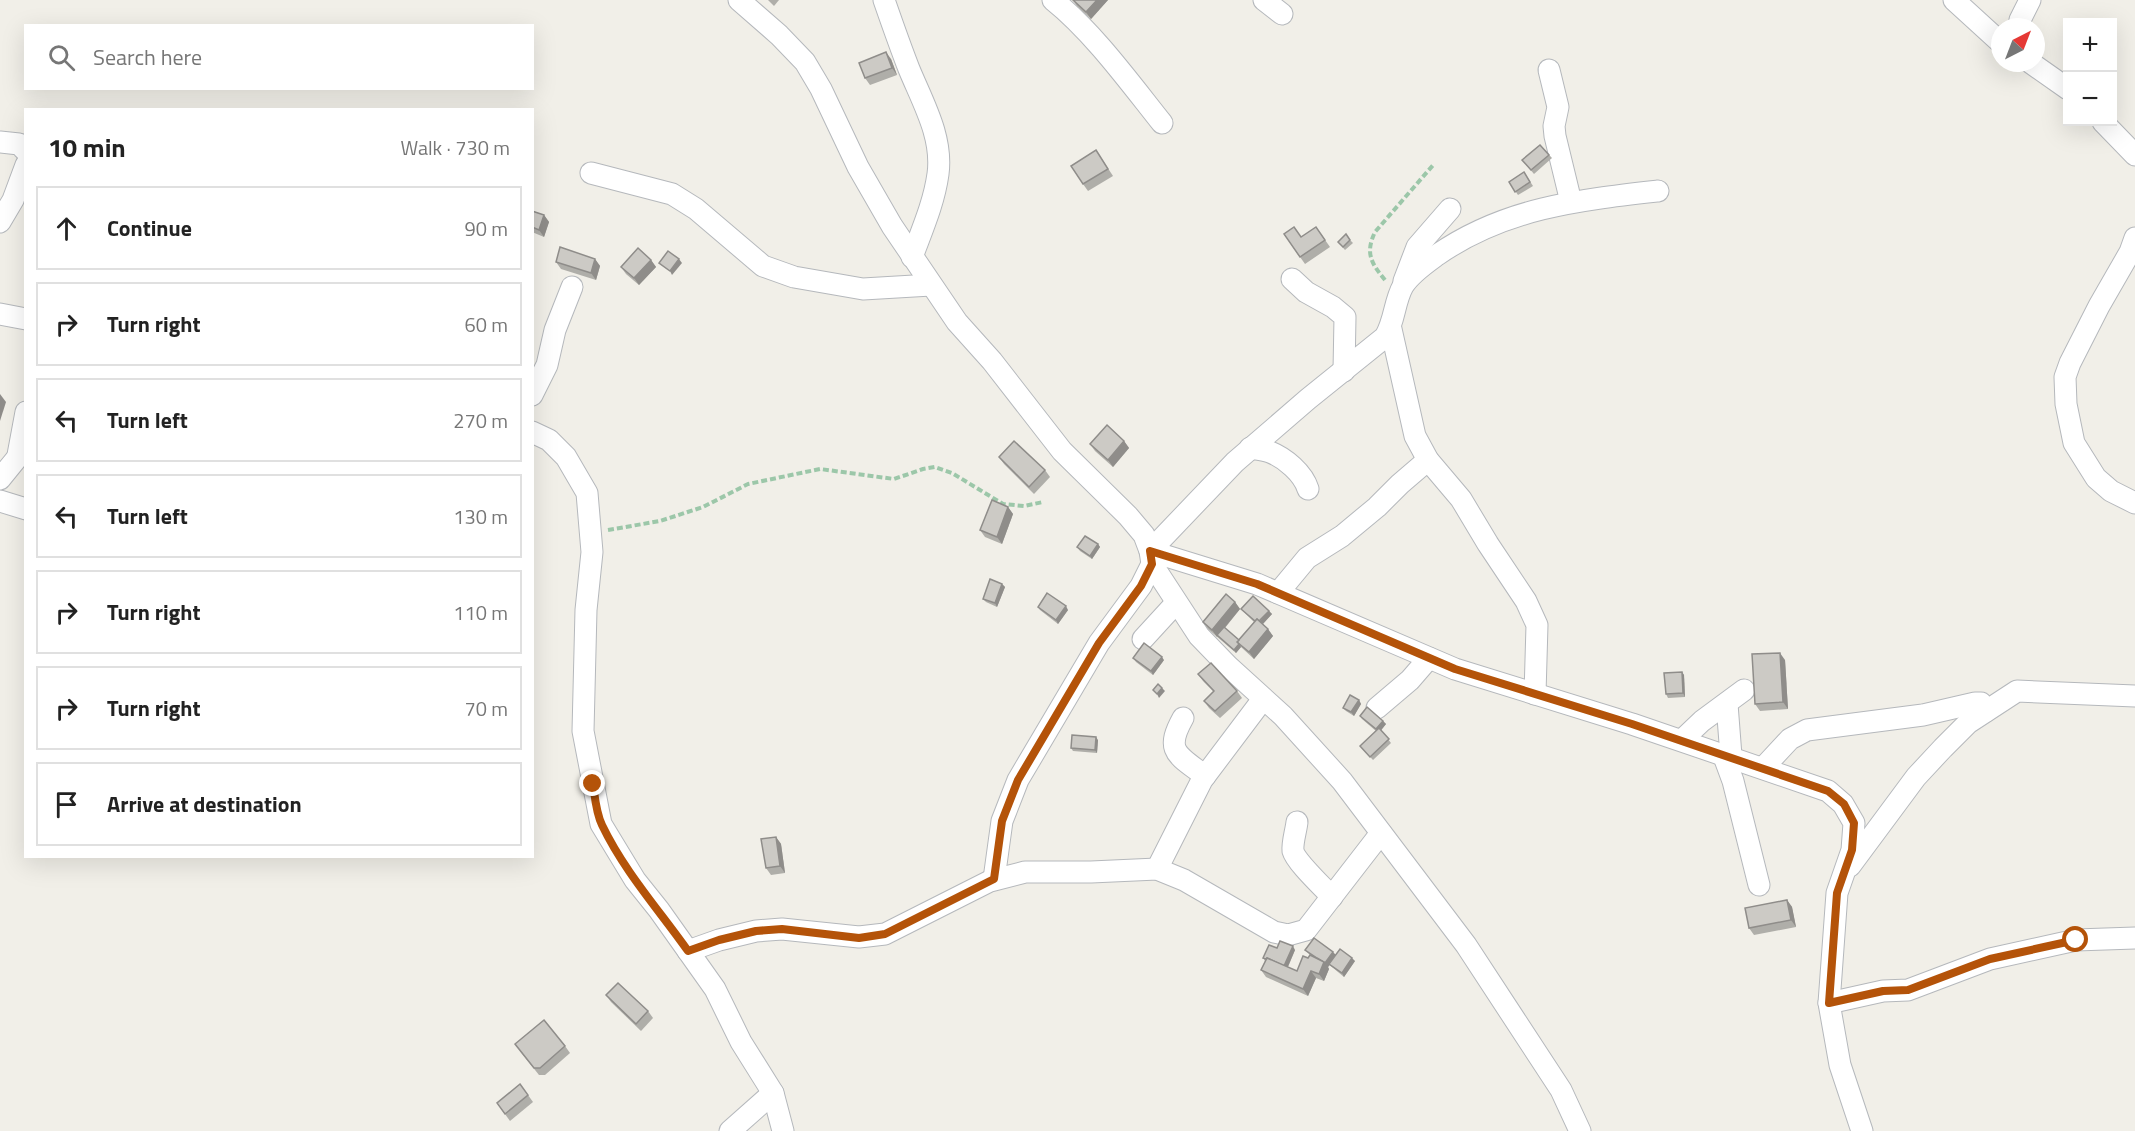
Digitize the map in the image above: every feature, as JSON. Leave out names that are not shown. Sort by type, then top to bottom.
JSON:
[{"type":"street","points":[[739,0],[779,35],[805,62],[821,89],[858,167],[912,257],[957,322],[992,362],[1062,451],[1128,516],[1143,535],[1151,558],[1176,603],[1199,636],[1283,716],[1342,781],[1466,945],[1561,1090],[1580,1131]]},
{"type":"street","points":[[884,0],[933,127],[939,152],[938,174],[931,206],[912,257]]},
{"type":"street","points":[[1053,0],[1106,54],[1162,123]]},
{"type":"street","points":[[1264,0],[1282,14]]},
{"type":"street","points":[[1954,0],[1991,34]]},
{"type":"street","points":[[2021,18],[2030,0]]},
{"type":"street","points":[[1549,70],[1558,107],[1554,126],[1555,136],[1571,202]]},
{"type":"street","points":[[2043,72],[2063,86]]},
{"type":"street","points":[[2107,126],[2135,155]]},
{"type":"street","points":[[0,142],[19,144],[24,149]]},
{"type":"street","points":[[0,222],[13,200],[24,170]]},
{"type":"street","points":[[591,173],[672,194],[696,209],[763,266],[794,277],[863,289],[931,285]]},
{"type":"street","points":[[1401,291],[1433,258],[1486,226],[1522,213],[1571,202],[1658,191]]},
{"type":"street","points":[[994,879],[1002,821],[1018,780],[1099,643],[1141,586],[1151,558],[1250,448],[1365,351],[1380,342],[1390,329],[1408,266],[1417,247],[1450,209]]},
{"type":"street","points":[[2135,238],[2130,252],[2099,306],[2065,377],[2066,404],[2074,444],[2096,478],[2111,490],[2135,502]]},
{"type":"street","points":[[1292,279],[1306,292],[1334,307],[1345,317],[1344,371]]},
{"type":"street","points":[[534,391],[547,365],[555,330],[572,287]]},
{"type":"street","points":[[0,314],[24,319]]},
{"type":"street","points":[[1390,329],[1415,436],[1428,460],[1461,499],[1529,607],[1537,625],[1535,694]]},
{"type":"street","points":[[0,479],[22,451],[24,432]]},
{"type":"street","points":[[534,433],[549,440],[566,457],[578,474],[587,494],[592,552],[586,610],[583,731],[601,824],[635,880],[715,989],[741,1042],[773,1093],[783,1131]]},
{"type":"street","points":[[1250,448],[1271,452],[1290,465],[1305,479],[1308,489]]},
{"type":"street","points":[[1278,593],[1307,558],[1342,536],[1428,460]]},
{"type":"street","points":[[0,501],[24,508]]},
{"type":"street","points":[[1151,558],[1257,584],[1455,669],[1683,740],[1828,791],[1844,804],[1854,823],[1852,850],[1837,893],[1829,1003],[1840,1065],[1862,1131]]},
{"type":"street","points":[[1143,639],[1176,603]]},
{"type":"street","points":[[1377,708],[1410,680],[1429,658]]},
{"type":"street","points":[[1683,740],[1702,722],[1744,690]]},
{"type":"street","points":[[1844,873],[1916,777],[1968,723],[2018,691],[2135,696]]},
{"type":"street","points":[[1157,869],[1205,776],[1263,699]]},
{"type":"street","points":[[1762,768],[1790,739],[1807,730],[1923,715],[1976,703],[1981,703],[1986,711]]},
{"type":"street","points":[[1727,704],[1727,755],[1759,885]]},
{"type":"street","points":[[1183,718],[1174,737],[1174,750],[1205,776]]},
{"type":"street","points":[[1297,822],[1293,849],[1295,855],[1299,863],[1332,897]]},
{"type":"street","points":[[688,951],[719,940],[756,931],[782,929],[859,938],[885,934],[994,879],[1025,872],[1157,869],[1192,884],[1274,932],[1288,935],[1306,930],[1382,833]]},
{"type":"street","points":[[1829,1003],[1883,991],[1908,990],[1990,959],[2076,940],[2135,938]]},
{"type":"street","points":[[730,1131],[773,1093]]},
{"type":"path","points":[[1401,291],[1372,262],[1370,242],[1375,232],[1434,165]]},
{"type":"path","points":[[591,531],[628,528],[660,521],[703,507],[748,484],[820,470],[894,479],[935,467],[952,473],[1003,504],[1024,506],[1044,502]]},
{"type":"building","points":[[1073,0],[1097,0],[1086,12]]},
{"type":"building","points":[[886,52],[892,68],[865,78],[859,63]]},
{"type":"building","points":[[1540,145],[1549,155],[1531,170],[1522,160]]},
{"type":"building","points":[[1096,150],[1108,169],[1083,184],[1071,166]]},
{"type":"building","points":[[1524,172],[1530,182],[1515,192],[1509,182]]},
{"type":"building","points":[[534,212],[544,215],[539,230],[534,228]]},
{"type":"building","points":[[1294,227],[1301,237],[1316,227],[1325,240],[1300,257],[1284,234]]},
{"type":"building","points":[[1346,234],[1350,240],[1343,247],[1338,242]]},
{"type":"building","points":[[560,247],[595,259],[591,273],[556,262]]},
{"type":"building","points":[[638,248],[651,260],[634,278],[621,267]]},
{"type":"building","points":[[668,251],[679,259],[670,271],[659,263]]},
{"type":"building","points":[[1107,425],[1124,441],[1108,460],[1090,444]]},
{"type":"building","points":[[1014,441],[1045,470],[1029,487],[999,457]]},
{"type":"building","points":[[992,500],[1008,507],[997,537],[980,530]]},
{"type":"building","points":[[1085,536],[1098,544],[1090,556],[1077,547]]},
{"type":"building","points":[[990,579],[1002,584],[995,603],[983,599]]},
{"type":"building","points":[[1047,593],[1066,606],[1056,620],[1038,607]]},
{"type":"building","points":[[1226,594],[1235,602],[1212,630],[1203,622]]},
{"type":"building","points":[[1253,596],[1269,611],[1259,621],[1257,619],[1255,621],[1241,609]]},
{"type":"building","points":[[1257,619],[1268,629],[1249,652],[1237,642]]},
{"type":"building","points":[[1224,627],[1239,640],[1234,650],[1217,635]]},
{"type":"building","points":[[1144,643],[1162,657],[1151,671],[1133,658]]},
{"type":"building","points":[[1780,653],[1783,702],[1755,704],[1752,654]]},
{"type":"building","points":[[1211,663],[1237,691],[1215,711],[1204,701],[1214,691],[1198,674]]},
{"type":"building","points":[[1682,672],[1683,693],[1666,694],[1664,673]]},
{"type":"building","points":[[1158,684],[1162,688],[1157,694],[1153,690]]},
{"type":"building","points":[[1350,695],[1359,700],[1351,712],[1343,708]]},
{"type":"building","points":[[1367,707],[1383,721],[1376,729],[1360,716]]},
{"type":"building","points":[[1379,728],[1389,739],[1370,757],[1360,746]]},
{"type":"building","points":[[1072,735],[1096,737],[1095,750],[1071,748]]},
{"type":"building","points":[[776,837],[780,866],[766,868],[761,839]]},
{"type":"building","points":[[1787,900],[1791,920],[1749,928],[1745,908]]},
{"type":"building","points":[[1314,938],[1333,952],[1325,963],[1305,950]]},
{"type":"building","points":[[1280,941],[1293,946],[1284,966],[1263,958],[1269,945],[1277,948]]},
{"type":"building","points":[[1340,949],[1352,958],[1342,973],[1329,964]]},
{"type":"building","points":[[1310,955],[1324,962],[1319,974],[1311,971],[1303,989],[1261,970],[1267,958],[1297,971],[1303,956],[1308,958]]},
{"type":"building","points":[[618,983],[648,1011],[636,1024],[606,995]]},
{"type":"building","points":[[544,1020],[565,1046],[540,1068],[534,1068],[515,1044]]},
{"type":"building","points":[[520,1084],[528,1095],[505,1114],[497,1103]]},
{"type":"route","points":[[593,784],[601,824],[635,880],[688,951],[719,940],[756,931],[782,929],[859,938],[885,934],[994,879],[1002,821],[1018,780],[1099,643],[1141,586],[1152,564],[1150,551],[1257,584],[1455,669],[1731,756],[1828,791],[1844,804],[1854,823],[1852,850],[1837,893],[1829,1003],[1883,991],[1908,990],[1990,959],[2076,940]]}]
